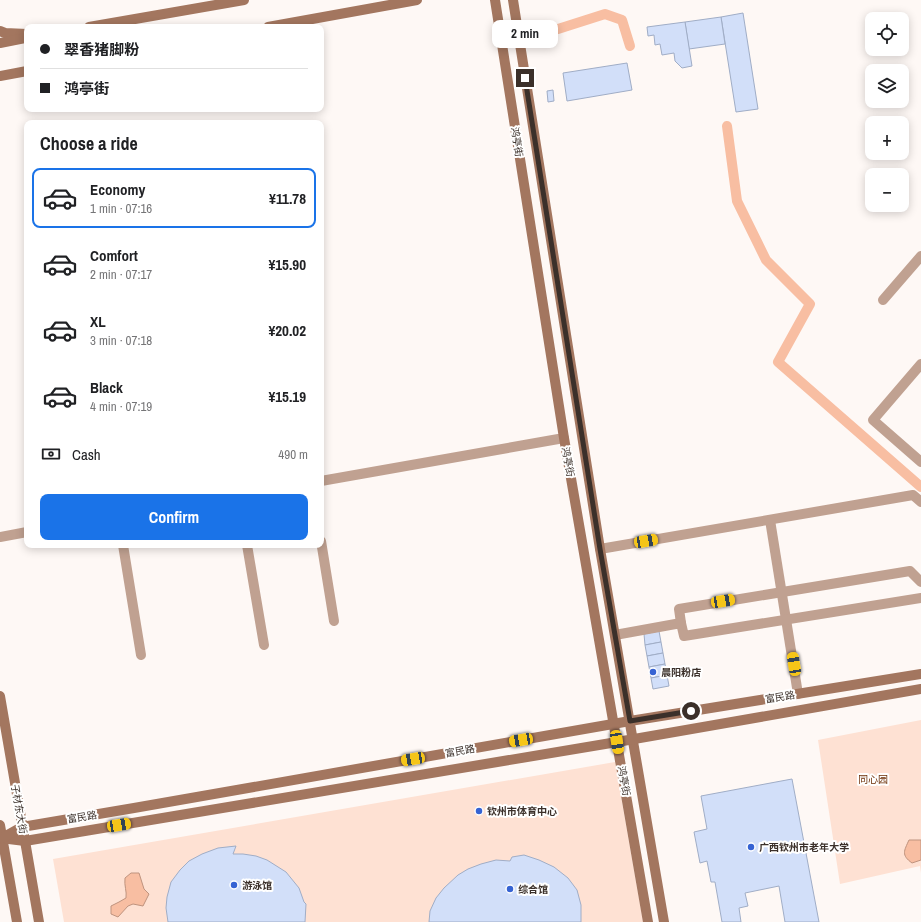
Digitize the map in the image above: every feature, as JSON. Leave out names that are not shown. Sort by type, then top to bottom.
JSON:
[{"type":"street","points":[[106,24],[244,0]]},
{"type":"street","points":[[285,24],[417,0]]},
{"type":"street","name":"鸿亭街","points":[[495,0],[564,438],[648,922]]},
{"type":"street","name":"鸿亭街","points":[[513,0],[600,549],[664,922]]},
{"type":"street","points":[[0,31],[5,33],[24,34]]},
{"type":"street","points":[[0,42],[24,38]]},
{"type":"street","points":[[0,76],[24,71]]},
{"type":"street","points":[[0,81],[24,72]]},
{"type":"street","points":[[883,300],[921,256]]},
{"type":"street","points":[[921,364],[873,420],[921,462]]},
{"type":"street","points":[[324,480],[564,438]]},
{"type":"street","points":[[600,549],[913,495],[921,502]]},
{"type":"street","points":[[770,520],[798,694]]},
{"type":"street","points":[[0,537],[24,533]]},
{"type":"street","points":[[123,548],[141,655]]},
{"type":"street","points":[[248,548],[264,646]]},
{"type":"street","points":[[322,548],[334,622]]},
{"type":"street","points":[[921,582],[910,571],[679,609],[684,636],[921,598]]},
{"type":"street","points":[[615,635],[681,622]]},
{"type":"street","name":"富民路","points":[[1,838],[22,826],[134,808],[630,721],[921,674]]},
{"type":"street","name":"富民路","points":[[1,838],[25,841],[617,742],[921,689]]},
{"type":"street","name":"子材东大街","points":[[0,696],[39,922]]},
{"type":"street","points":[[0,825],[1,838],[17,922]]},
{"type":"green space","name":"同心园","points":[[921,720],[921,873],[920,866],[840,884],[818,740]]},
{"type":"green space","name":"钦州市体育中心","points":[[615,762],[643,922],[64,922],[53,859]]},
{"type":"shaded area","points":[[909,840],[921,840],[921,860],[912,863],[906,858],[904,853]]},
{"type":"shaded area","points":[[131,873],[139,873],[144,889],[149,894],[143,906],[133,904],[128,906],[118,917],[111,914],[111,906],[126,898],[125,878]]},
{"type":"building","points":[[743,13],[758,109],[736,112],[721,17]]},
{"type":"building","points":[[721,17],[725,44],[689,49],[685,22]]},
{"type":"building","points":[[685,22],[692,66],[682,68],[675,61],[674,53],[662,55],[660,44],[655,45],[654,35],[648,36],[647,27]]},
{"type":"building","points":[[627,63],[632,90],[567,101],[563,73]]},
{"type":"building","points":[[553,90],[554,101],[548,102],[547,91]]},
{"type":"building","points":[[659,631],[661,642],[645,645],[644,634]]},
{"type":"building","points":[[661,642],[663,653],[647,656],[645,645]]},
{"type":"building","points":[[663,653],[665,664],[649,667],[647,656]]},
{"type":"building","points":[[665,664],[667,675],[651,678],[649,667]]},
{"type":"building","points":[[667,675],[669,686],[653,689],[651,678]]},
{"type":"building","name":"广西钦州市老年大学","points":[[792,779],[819,922],[785,922],[779,886],[745,893],[748,906],[739,908],[741,922],[722,922],[715,882],[711,882],[707,861],[700,863],[694,832],[707,829],[701,796]]},
{"type":"building","name":"游泳馆","points":[[236,846],[233,854],[256,856],[267,860],[286,872],[299,888],[306,904],[305,922],[168,922],[166,908],[167,897],[171,882],[180,870],[189,861],[202,854],[218,848]]},
{"type":"building","name":"综合馆","points":[[524,855],[554,867],[568,878],[577,890],[581,905],[581,922],[429,922],[430,911],[436,898],[458,875],[481,864],[496,860],[510,861],[512,857]]},
{"type":"waterway","points":[[558,29],[605,14],[622,20],[630,46]]},
{"type":"waterway","points":[[727,126],[737,201],[766,260],[810,304],[778,362],[921,487]]},
{"type":"place","name":"晨阳粉店","points":[[653,672]]},
{"type":"place","name":"钦州市体育中心","points":[[479,811]]},
{"type":"place","name":"广西钦州市老年大学","points":[[751,847]]},
{"type":"place","name":"游泳馆","points":[[234,885]]},
{"type":"place","name":"综合馆","points":[[510,889]]},
{"type":"route","points":[[525,78],[600,549],[630,721],[691,711]]}]
